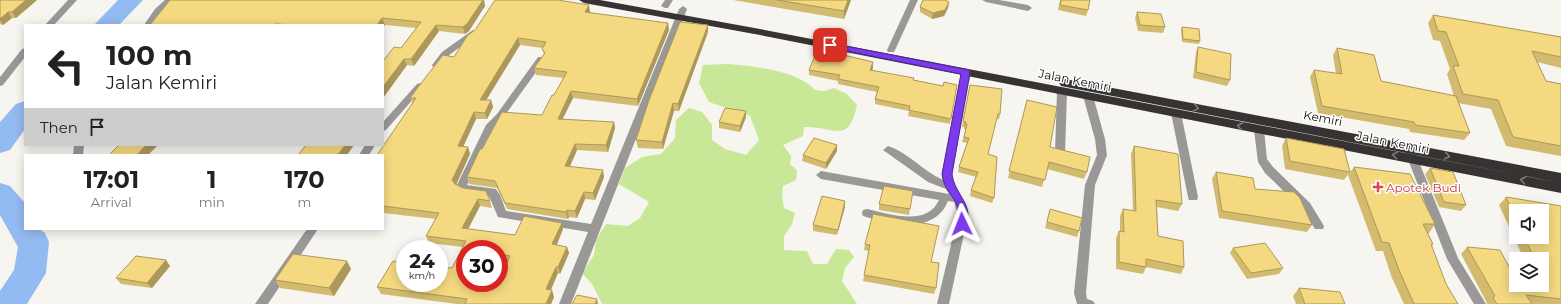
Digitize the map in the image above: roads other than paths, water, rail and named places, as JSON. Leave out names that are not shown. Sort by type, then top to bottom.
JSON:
[{"type":"highway","name":"Jalan Kemiri","points":[[584,0],[681,13],[891,50],[1103,94],[1176,113],[1259,130],[1411,154],[1561,188]]},
{"type":"highway","name":"Jalan Kemiri","points":[[631,0],[667,3],[681,13],[966,72],[1088,96],[1103,94]]},
{"type":"highway","name":"Kemiri","points":[[1103,94],[1411,154],[1561,178]]},
{"type":"street","points":[[50,24],[73,0]]},
{"type":"street","points":[[149,24],[158,11],[170,0]]},
{"type":"street","points":[[891,50],[914,0]]},
{"type":"street","points":[[986,0],[1028,8]]},
{"type":"street","points":[[565,304],[681,13]]},
{"type":"street","points":[[384,127],[445,54],[469,38],[480,23]]},
{"type":"street","points":[[0,83],[24,52]]},
{"type":"street","points":[[541,59],[500,116],[489,127],[461,187],[464,189],[492,192],[495,195],[502,214],[595,229]]},
{"type":"street","points":[[943,304],[963,215],[962,206],[949,186],[947,174],[966,72]]},
{"type":"street","points":[[1060,153],[1062,91]]},
{"type":"street","points":[[1088,96],[1100,139],[1102,155],[1090,185],[1080,293],[1082,302],[1088,304]]},
{"type":"street","points":[[1176,113],[1193,197]]},
{"type":"street","points":[[1259,130],[1262,159],[1269,170],[1306,206],[1319,226]]},
{"type":"street","points":[[888,150],[902,156],[933,182],[949,186]]},
{"type":"street","points":[[1411,154],[1453,259],[1480,304]]},
{"type":"street","points":[[821,175],[957,199]]},
{"type":"street","points":[[867,213],[905,221],[930,218],[938,212],[945,197]]},
{"type":"street","points":[[261,304],[312,230]]},
{"type":"waterway","points":[[107,24],[131,0]]},
{"type":"waterway","points":[[0,143],[5,134],[24,112]]},
{"type":"waterway","points":[[0,194],[15,212],[26,236],[34,242],[30,273],[9,304]]},
{"type":"place","name":"Apotek Budi","points":[[1378,187]]}]
